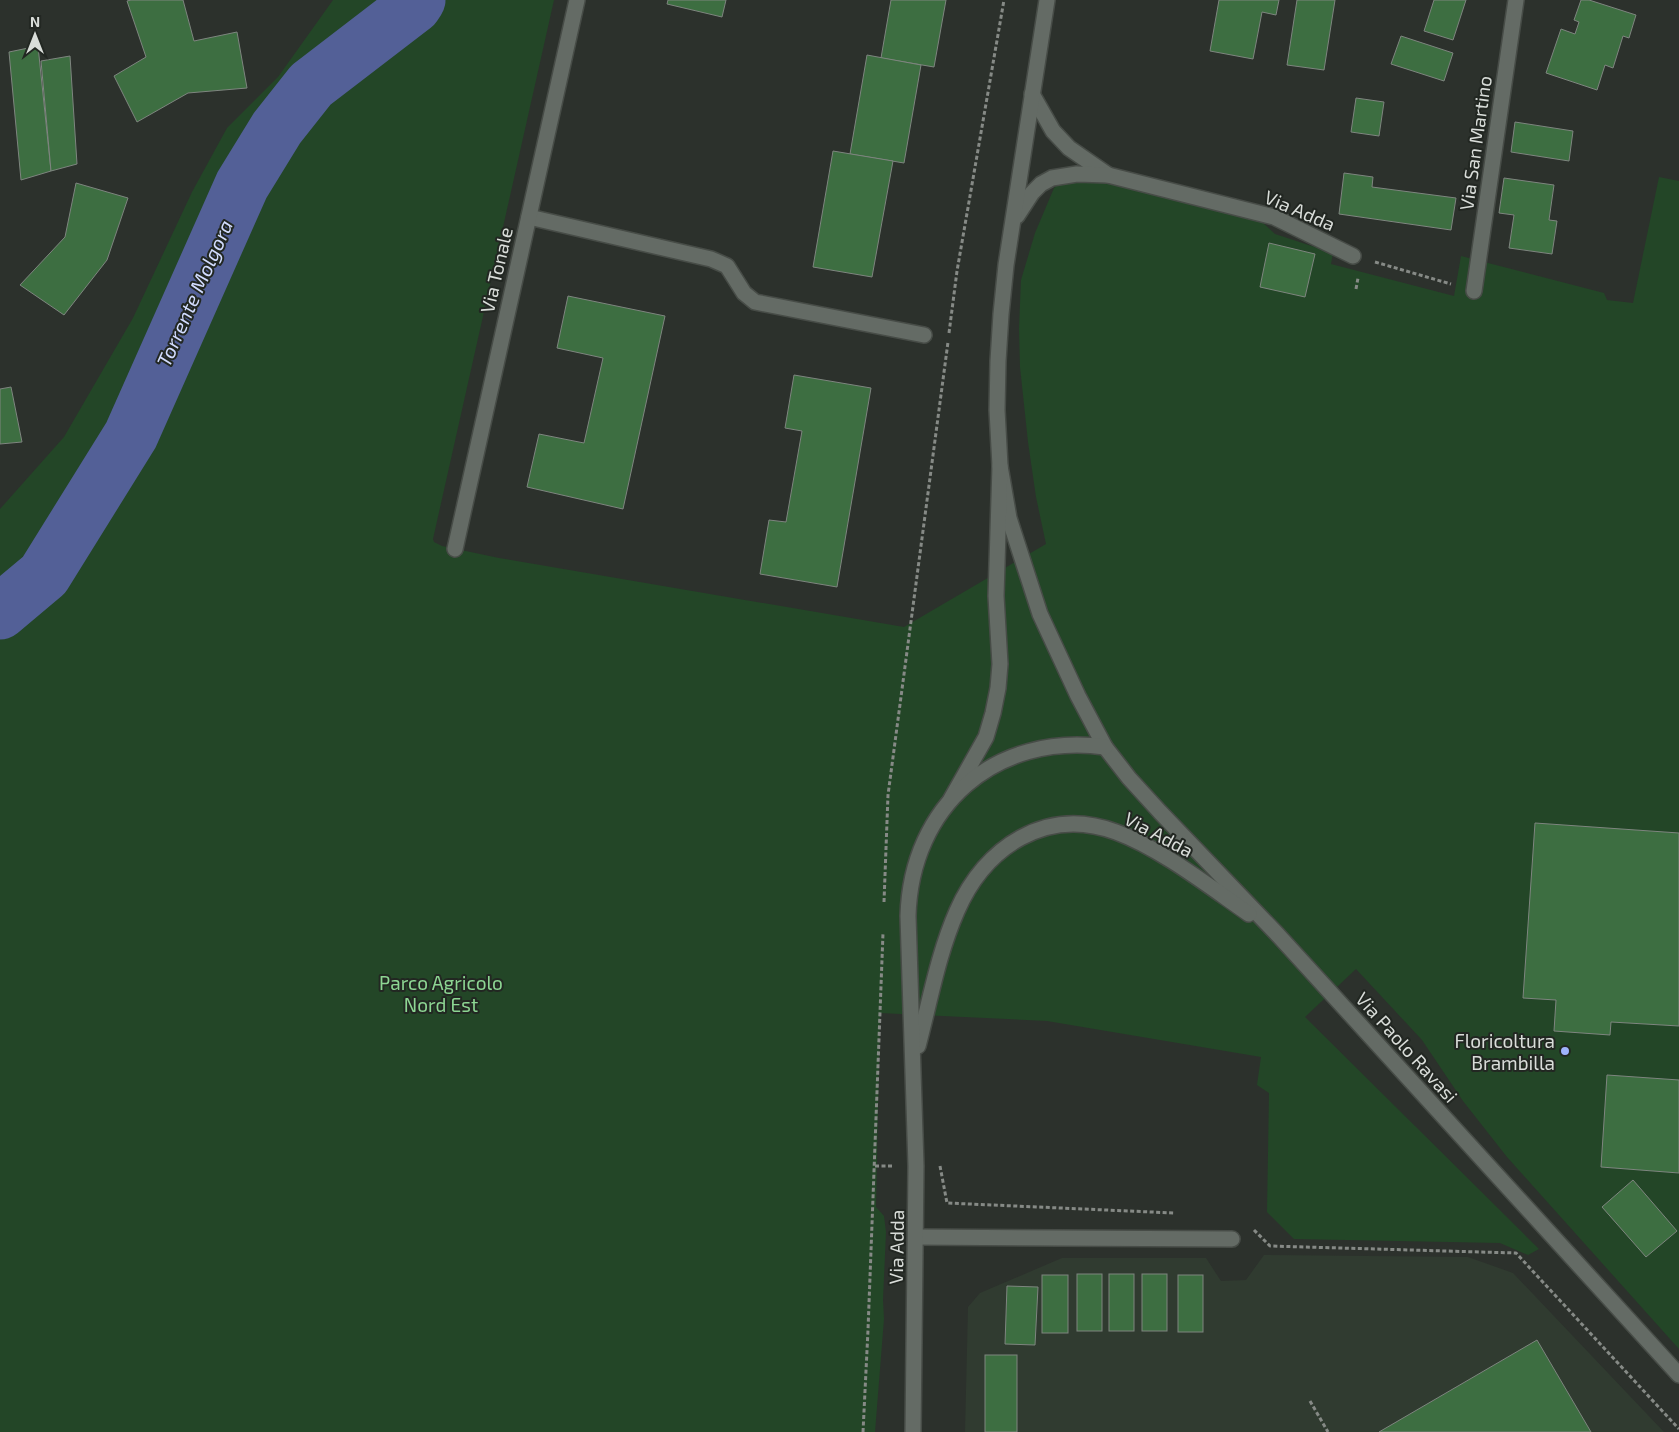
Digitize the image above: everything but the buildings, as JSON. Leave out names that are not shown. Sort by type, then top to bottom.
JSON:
[{"type":"street","name":"Via Tonale","points":[[454,549],[577,0]]},
{"type":"street","name":"Via Adda","points":[[913,1432],[916,1166],[909,938],[910,888],[916,861],[924,840],[951,800],[986,737],[994,713],[998,688],[1000,664],[996,596],[1000,466],[997,410],[998,352],[1006,265],[1047,0]]},
{"type":"street","name":"Via San Martino","points":[[1474,291],[1516,0]]},
{"type":"street","name":"Via Adda","points":[[1032,94],[1054,131],[1070,148],[1108,175]]},
{"type":"street","name":"Via Adda","points":[[1013,223],[1032,193],[1041,184],[1052,178],[1077,174],[1108,175],[1274,217],[1353,256]]},
{"type":"street","points":[[529,217],[711,259],[727,266],[744,293],[755,302],[924,336]]},
{"type":"street","name":"Via Adda","points":[[1000,466],[1010,518],[1040,614],[1078,696],[1105,747]]},
{"type":"street","name":"Via Adda","points":[[951,800],[969,783],[989,769],[1008,758],[1028,751],[1066,744],[1086,744],[1105,747]]},
{"type":"street","name":"Via Paolo Ravasi","points":[[1105,747],[1160,812],[1278,934],[1679,1375]]},
{"type":"street","name":"Via Adda","points":[[914,1062],[943,945],[957,910],[971,884],[992,858],[1016,840],[1040,829],[1067,824],[1085,825],[1116,832],[1163,857],[1278,934]]},
{"type":"street","points":[[916,1237],[1232,1239]]},
{"type":"path","points":[[884,902],[888,795],[957,271],[1004,0]]},
{"type":"path","points":[[1353,256],[1474,291]]},
{"type":"path","points":[[863,1432],[883,932]]},
{"type":"path","points":[[874,1166],[941,1166],[947,1203],[1182,1213]]},
{"type":"path","points":[[1252,1228],[1270,1246],[1516,1253],[1679,1429]]},
{"type":"path","points":[[1310,1401],[1328,1432]]},
{"type":"shaded area","points":[[1264,1255],[1468,1257],[1513,1273],[1664,1432],[965,1432],[968,1307],[980,1293],[1062,1258],[1206,1258],[1221,1281],[1246,1280]]},
{"type":"green space","name":"Parco Agricolo Nord Est","points":[[333,0],[554,0],[433,539],[434,542],[442,546],[499,558],[904,627],[1046,544],[1036,497],[1020,367],[1021,280],[1035,233],[1054,188],[1061,182],[1101,177],[1260,220],[1275,234],[1333,253],[1331,264],[1454,296],[1461,256],[1604,293],[1607,300],[1633,303],[1659,177],[1679,181],[1679,1349],[1507,1157],[1463,1101],[1422,1040],[1356,969],[1305,1017],[1539,1249],[1528,1255],[1500,1243],[1294,1239],[1267,1212],[1269,1093],[1257,1085],[1261,1057],[1047,1021],[880,1013],[876,1207],[884,1216],[886,1232],[884,1319],[875,1432],[0,1432],[0,509],[64,437],[133,318],[192,192],[227,128],[278,77]]},
{"type":"waterway","name":"Torrente Molgora","points":[[0,612],[44,575],[131,435],[242,185],[277,128],[311,85],[414,6],[418,0]]},
{"type":"place","name":"Floricoltura Brambilla","points":[[1565,1051]]}]
